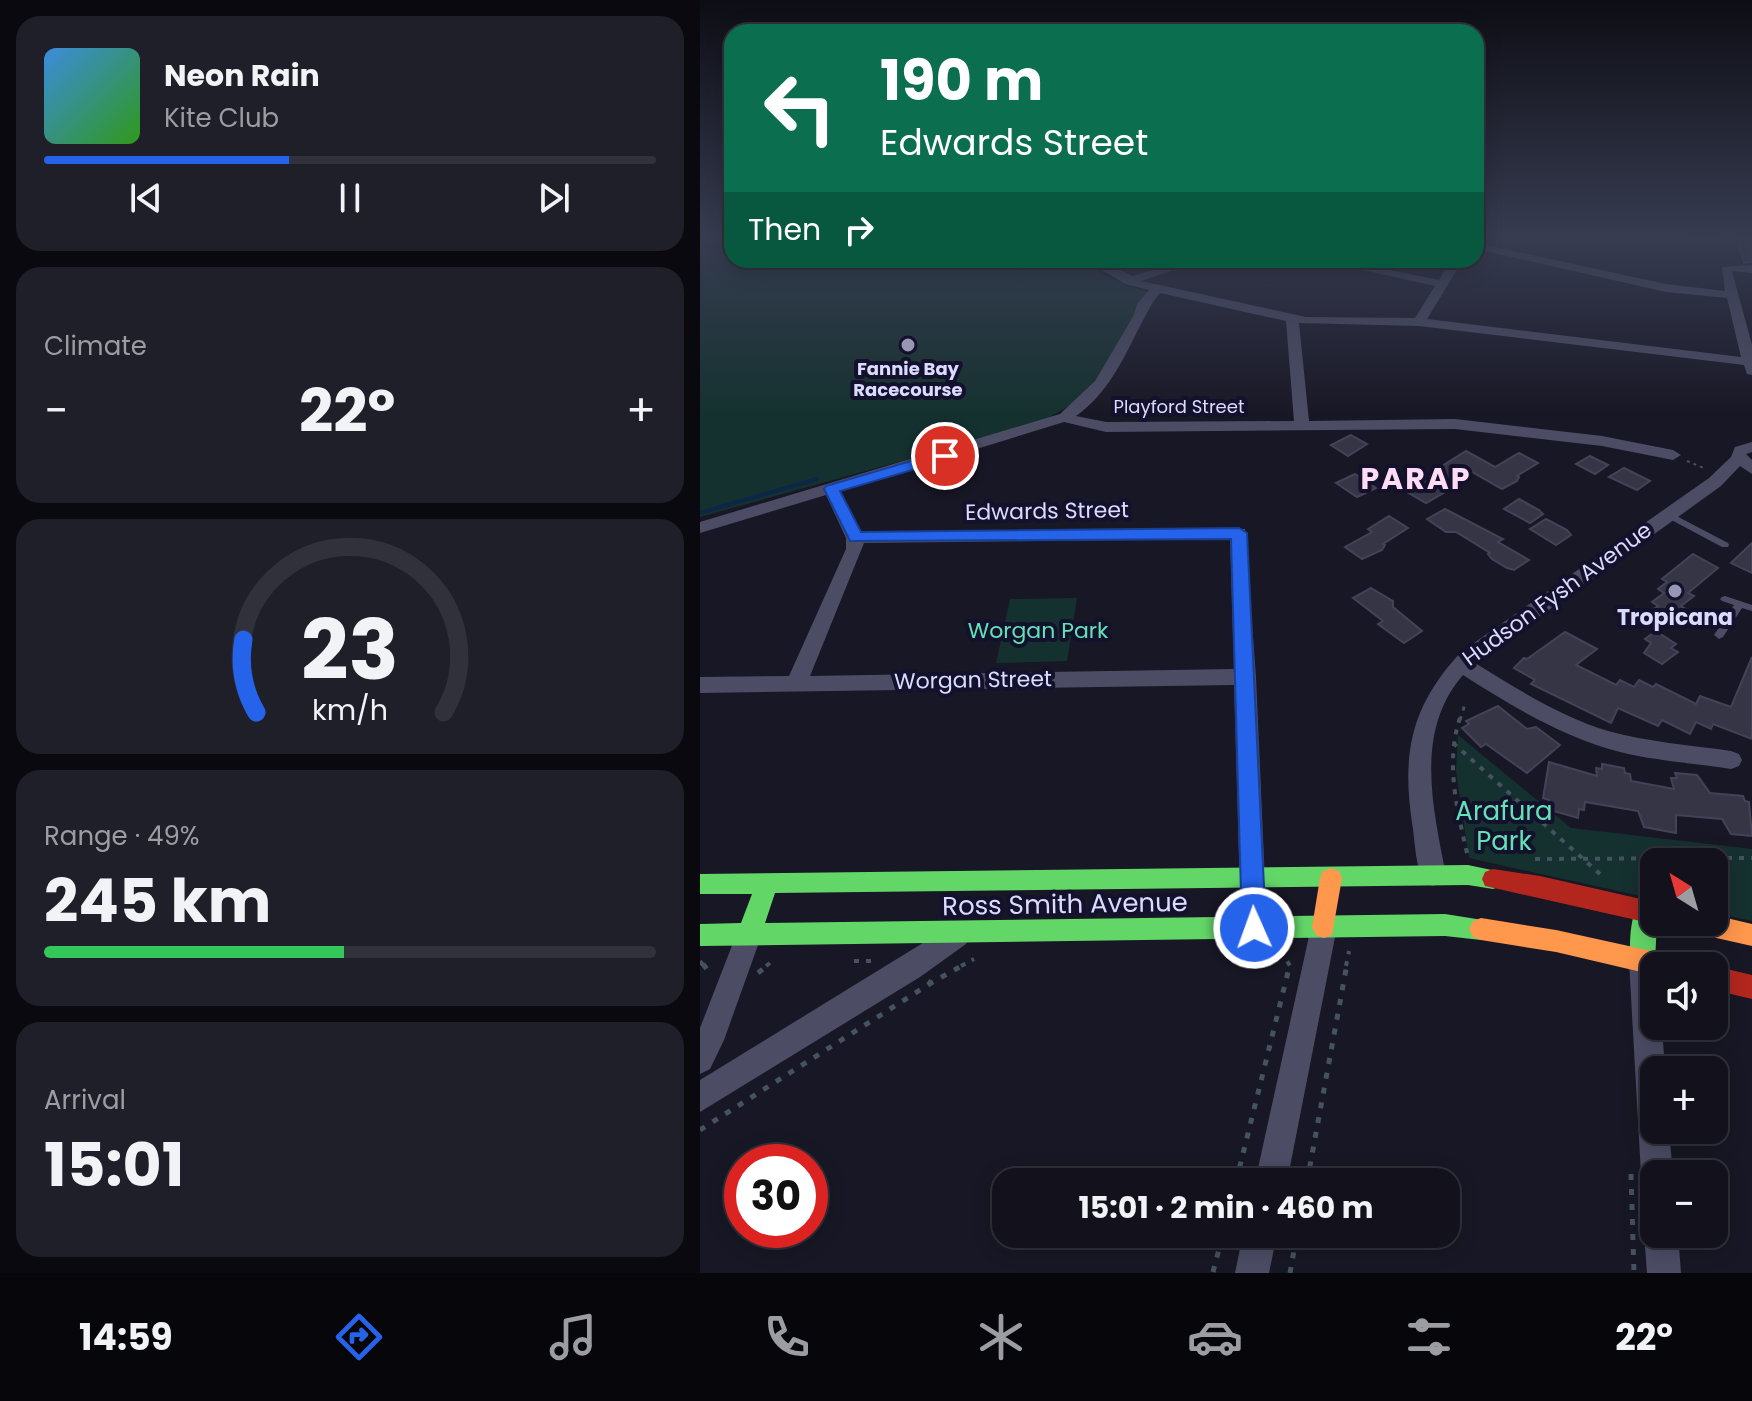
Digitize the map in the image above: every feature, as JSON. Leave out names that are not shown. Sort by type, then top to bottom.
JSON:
[{"type":"street","points":[[700,528],[1065,417],[1087,401],[1098,387],[1149,297]]},
{"type":"street","points":[[1204,297],[1312,322],[1419,322],[1751,367],[1746,327],[1731,297]]},
{"type":"street","points":[[1419,322],[1434,297]]},
{"type":"street","points":[[1293,318],[1302,425]]},
{"type":"street","name":"Playford Street","points":[[1065,417],[1106,427],[1420,424],[1504,428],[1634,446],[1673,455]]},
{"type":"street","points":[[1722,476],[1749,456]]},
{"type":"street","name":"Hudson Fysh Avenue","points":[[1442,912],[1420,789],[1420,737],[1435,696],[1461,664],[1722,476]]},
{"type":"street","points":[[796,683],[855,549],[855,538],[831,489]]},
{"type":"street","name":"Edwards Street","points":[[855,538],[1239,533],[1246,677]]},
{"type":"street","points":[[1461,664],[1548,715],[1590,734],[1628,744],[1731,760]]},
{"type":"street","points":[[1246,677],[1254,928]]},
{"type":"street","name":"Worgan Street","points":[[700,685],[1246,677]]},
{"type":"street","name":"Ross Smith Avenue","points":[[700,884],[1433,875],[1503,879],[1640,910]]},
{"type":"street","points":[[1274,1168],[1324,927],[1331,878]]},
{"type":"street","points":[[700,1059],[767,883]]},
{"type":"street","name":"Ross Smith Avenue","points":[[700,935],[1324,927],[1442,912],[1503,930],[1640,960]]},
{"type":"street","points":[[1728,930],[1752,935]]},
{"type":"street","points":[[700,1097],[920,975],[963,931]]},
{"type":"street","points":[[1728,981],[1752,987]]},
{"type":"street","points":[[1252,1273],[1257,1248]]},
{"type":"street","points":[[1662,1248],[1664,1273]]},
{"type":"lane","points":[[1667,514],[1725,545]]},
{"type":"lane","points":[[1725,599],[1752,608]]},
{"type":"lane","points":[[1719,635],[1740,604]]},
{"type":"path","points":[[1673,455],[1722,476]]},
{"type":"path","points":[[1465,704],[1452,742],[1456,802],[1469,858]]},
{"type":"path","points":[[1452,742],[1606,880]]},
{"type":"path","points":[[1527,859],[1752,858]]},
{"type":"path","points":[[1240,1168],[1289,971],[1290,965],[1280,950]]},
{"type":"path","points":[[1310,1168],[1349,951]]},
{"type":"path","points":[[734,976],[754,977],[773,960],[788,960]]},
{"type":"path","points":[[700,1130],[920,975],[896,961],[850,961]]},
{"type":"path","points":[[1213,1272],[1219,1248]]},
{"type":"path","points":[[1290,1273],[1294,1248]]},
{"type":"green space","name":"Fannie Bay Racecourse","points":[[700,297],[1146,297],[1085,397],[1039,423],[700,517]]},
{"type":"green space","name":"Worgan Park","points":[[1077,598],[1067,661],[996,663],[1010,599]]},
{"type":"green space","name":"Arafura Park","points":[[1458,735],[1571,828],[1752,849],[1752,921],[1728,916],[1728,848],[1640,848],[1640,896],[1469,858],[1456,771]]},
{"type":"building","points":[[1351,435],[1367,444],[1348,456],[1331,445]]},
{"type":"building","points":[[1466,451],[1495,467],[1519,453],[1538,463],[1502,489],[1472,472],[1442,488],[1447,491],[1426,503],[1407,492]]},
{"type":"building","points":[[1590,456],[1608,465],[1595,474],[1576,464]]},
{"type":"building","points":[[1624,468],[1650,481],[1637,490],[1609,477]]},
{"type":"building","points":[[1355,474],[1376,488],[1357,497],[1336,483]]},
{"type":"building","points":[[1519,499],[1543,514],[1530,523],[1504,509]]},
{"type":"building","points":[[1445,509],[1503,539],[1498,542],[1529,560],[1514,570],[1507,568],[1492,559],[1490,553],[1456,532],[1446,532],[1427,519]]},
{"type":"building","points":[[1389,516],[1408,528],[1383,544],[1382,550],[1362,559],[1345,547],[1372,532],[1368,529]]},
{"type":"building","points":[[1546,519],[1571,535],[1556,545],[1530,529]]},
{"type":"building","points":[[1752,543],[1752,573],[1731,563]]},
{"type":"building","name":"Tropicana","points":[[1693,554],[1718,568],[1688,593],[1694,596],[1681,606],[1684,608],[1682,613],[1667,625],[1655,617],[1660,613],[1654,609],[1658,606],[1652,602],[1664,593],[1658,589],[1667,582],[1662,579]]},
{"type":"building","points":[[1371,588],[1393,601],[1393,607],[1422,631],[1404,643],[1378,624],[1383,621],[1353,598]]},
{"type":"building","name":"Tropicana","points":[[1656,631],[1676,644],[1671,648],[1678,652],[1662,664],[1644,653],[1651,643],[1645,639]]},
{"type":"building","points":[[1565,632],[1597,649],[1576,665],[1616,685],[1620,680],[1634,687],[1639,680],[1653,687],[1656,684],[1696,704],[1700,696],[1731,707],[1752,657],[1752,739],[1713,724],[1711,729],[1696,722],[1690,734],[1662,720],[1658,726],[1618,708],[1611,723],[1531,684],[1535,680],[1514,668],[1524,658],[1527,659]]},
{"type":"building","points":[[1498,706],[1527,729],[1536,727],[1560,745],[1527,773],[1486,744],[1481,747],[1462,728],[1469,724],[1466,721]]},
{"type":"building","points":[[1549,762],[1597,776],[1596,768],[1602,769],[1602,764],[1624,768],[1625,773],[1630,774],[1631,781],[1674,789],[1671,778],[1677,778],[1675,773],[1697,775],[1710,793],[1743,796],[1749,802],[1752,836],[1731,834],[1722,819],[1676,815],[1676,833],[1644,827],[1638,811],[1585,802],[1584,810],[1579,809],[1578,818],[1547,809],[1549,800],[1543,798]]},
{"type":"waterway","points":[[700,513],[817,479]]},
{"type":"traffic: fast","points":[[700,884],[1468,875],[1493,879]]},
{"type":"traffic: fast","points":[[749,934],[767,883]]},
{"type":"traffic: fast","points":[[700,935],[1445,925],[1481,929]]},
{"type":"traffic: fast","points":[[1644,936],[1644,952]]},
{"type":"traffic: slow","points":[[1324,927],[1331,878]]},
{"type":"traffic: slow","points":[[1481,929],[1556,941],[1640,960]]},
{"type":"traffic: slow","points":[[1728,930],[1752,935]]},
{"type":"traffic: jam","points":[[1493,879],[1540,886],[1640,910]]},
{"type":"traffic: jam","points":[[1728,981],[1752,987]]},
{"type":"place","name":"Fannie Bay Racecourse","points":[[908,345]]},
{"type":"place","name":"Tropicana","points":[[1675,591]]},
{"type":"district","name":"PARAP","points":[[1416,478]]},
{"type":"route","points":[[945,456],[831,489],[855,538],[1239,533],[1254,928]]}]
